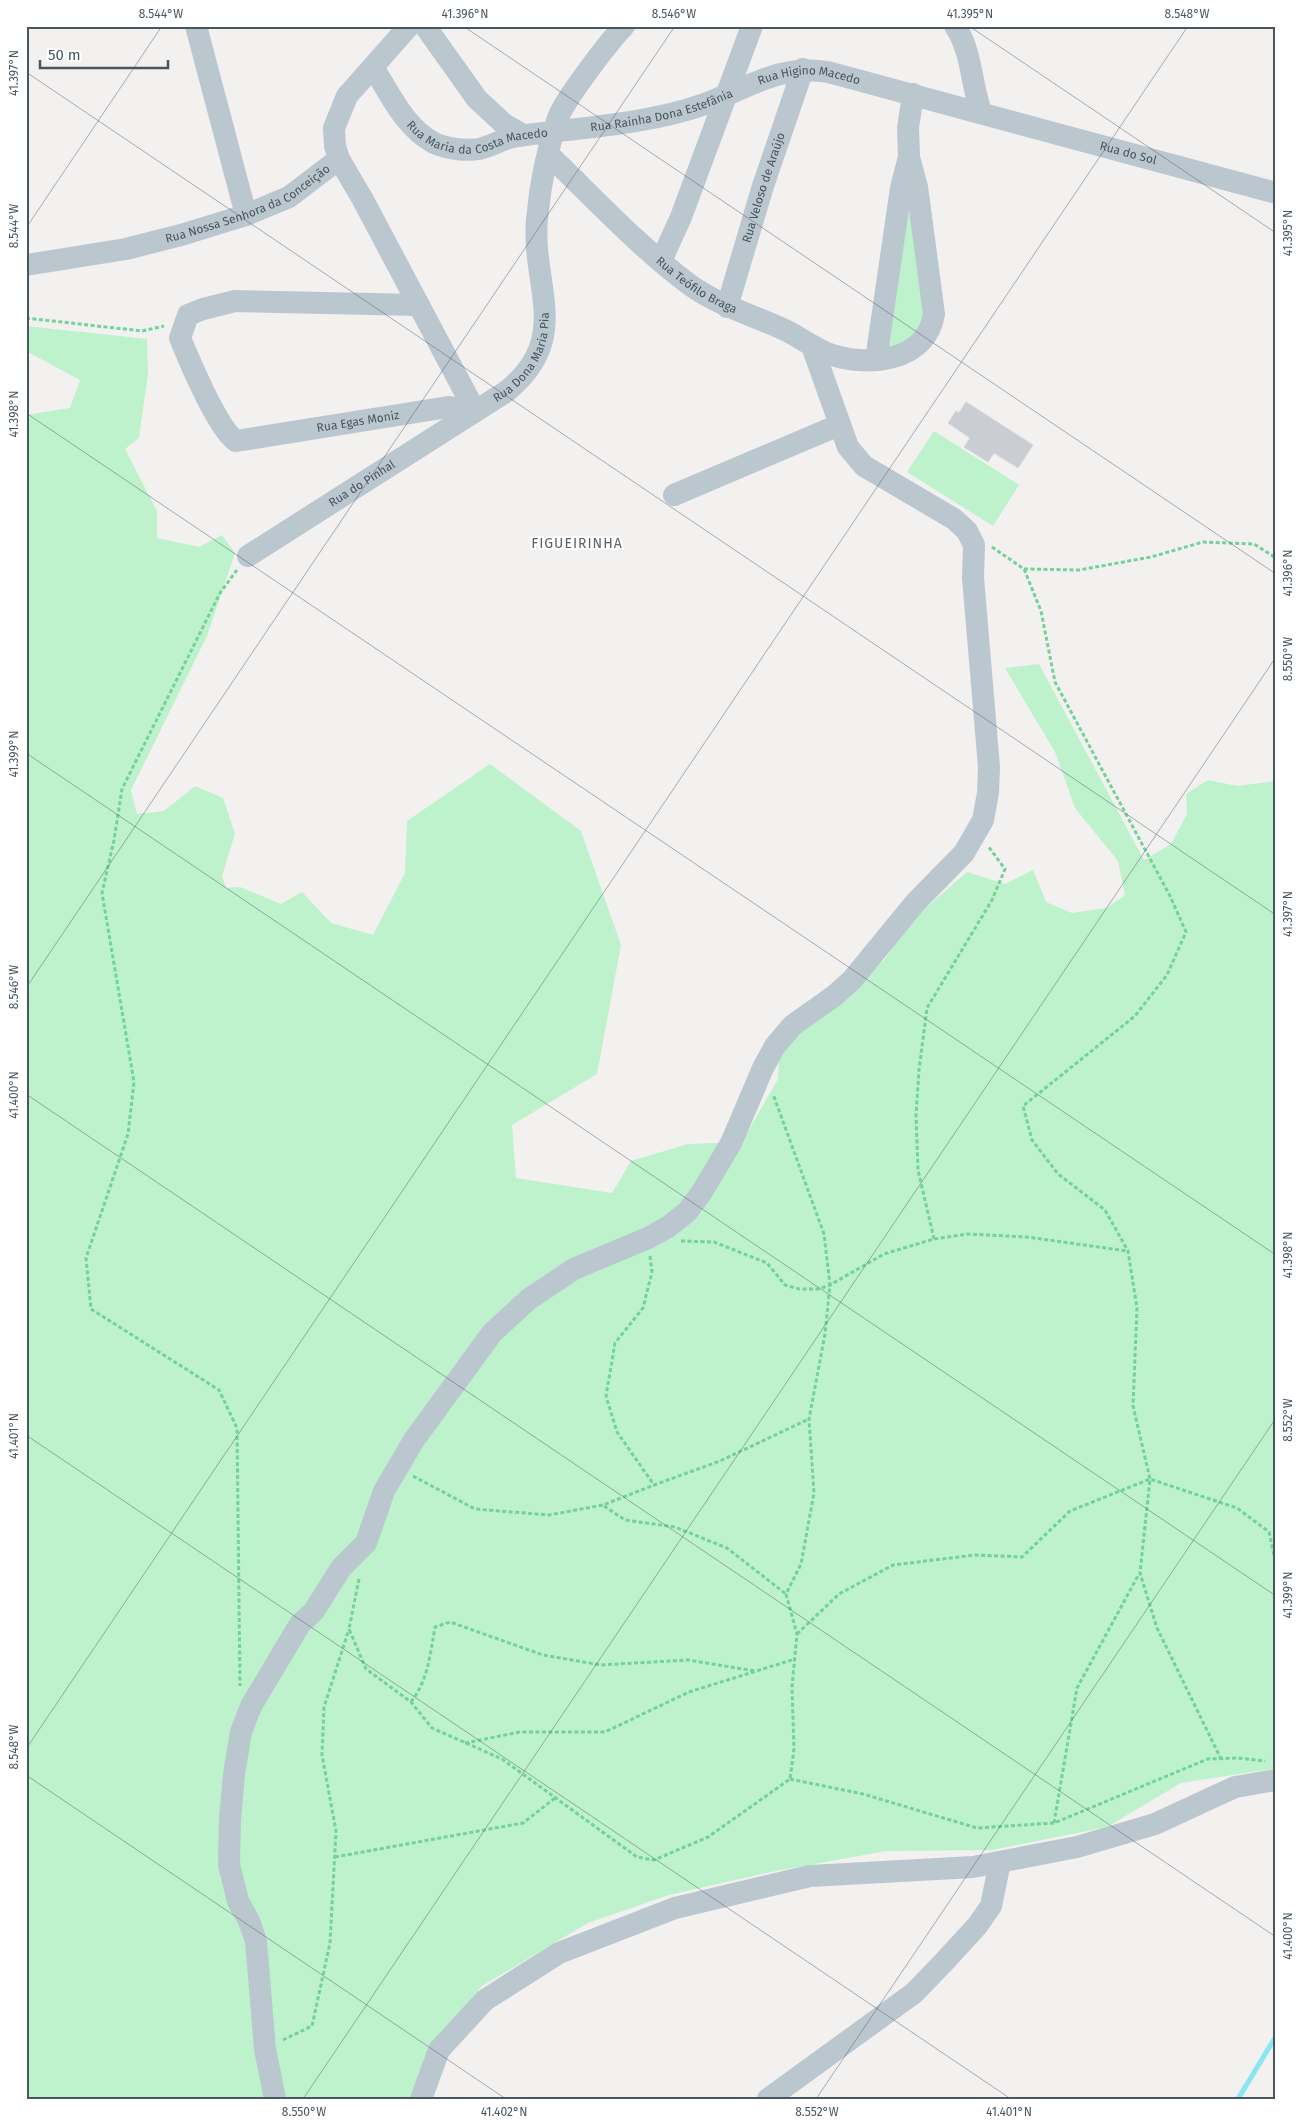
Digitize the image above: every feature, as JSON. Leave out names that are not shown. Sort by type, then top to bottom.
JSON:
[{"type":"street","points":[[196,26],[246,215]]},
{"type":"street","name":"Rua Dona Maria Pia","points":[[339,159],[475,411],[507,392],[520,381],[530,368],[541,344],[545,331],[545,313],[536,236],[542,178],[548,154],[558,117],[565,103],[597,57],[624,26]]},
{"type":"street","name":"Rua Rainha Dona Estefânia","points":[[554,132],[656,117],[685,110],[726,94],[752,26]]},
{"type":"street","points":[[955,26],[964,45],[976,98],[982,112]]},
{"type":"street","points":[[421,29],[477,99],[504,124],[523,136]]},
{"type":"street","name":"Rua Nossa Senhora da Conceição","points":[[26,265],[126,249],[182,235],[246,215],[289,197],[339,159],[334,137],[337,117],[347,96],[373,67],[421,29]]},
{"type":"street","name":"Rua Maria da Costa Macedo","points":[[373,67],[407,120],[418,132],[436,144],[457,149],[479,149],[514,137],[554,132]]},
{"type":"street","name":"Rua Higino Macedo","points":[[726,94],[758,81],[803,69],[828,72],[982,112]]},
{"type":"street","name":"Rua Veloso de Araújo","points":[[727,307],[764,186],[803,69]]},
{"type":"street","points":[[661,261],[680,217],[726,94]]},
{"type":"street","name":"Rua Teófilo Braga","points":[[548,154],[661,261],[702,292],[727,307],[790,333],[830,354],[847,359],[876,360],[896,357],[919,344],[930,330],[933,322],[934,306],[918,187],[909,157],[908,128],[913,94]]},
{"type":"street","name":"Rua do Sol","points":[[982,112],[1276,193]]},
{"type":"street","name":"Rua Teófilo Braga","points":[[876,360],[900,188],[909,157]]},
{"type":"street","points":[[188,315],[203,309],[235,302],[419,305]]},
{"type":"street","name":"Rua Egas Moniz","points":[[188,315],[180,338],[195,374],[224,428],[232,439],[240,442],[448,407],[475,411]]},
{"type":"street","points":[[275,2099],[265,2049],[256,1941],[250,1921],[238,1901],[229,1865],[234,1774],[241,1732],[251,1706],[300,1624],[314,1611],[341,1568],[366,1543],[384,1491],[414,1440],[492,1333],[521,1306],[574,1269],[654,1235],[687,1212],[717,1168],[743,1119],[763,1068],[783,1035],[793,1024],[834,996],[852,980],[908,910],[964,853],[978,832],[986,807],[989,767],[973,578],[974,545],[972,538],[954,519],[858,460],[848,447],[839,425],[812,346]]},
{"type":"street","name":"Rua do Pinhal","points":[[248,556],[475,411]]},
{"type":"street","points":[[674,495],[839,425]]},
{"type":"street","points":[[421,2099],[439,2050],[485,2000],[559,1953],[675,1908],[810,1876],[973,1867],[1077,1847],[1155,1824],[1271,1771]]},
{"type":"street","points":[[768,2099],[914,1993],[977,1926],[991,1906],[1000,1862]]},
{"type":"path","points":[[26,318],[142,331],[162,326],[188,315]]},
{"type":"path","points":[[972,538],[992,546],[1024,569],[1042,611],[1055,682],[1170,896],[1186,932],[1167,974],[1135,1016],[1023,1106],[1032,1140],[1058,1174],[1106,1210],[1128,1251],[1136,1308],[1133,1406],[1150,1479],[1140,1573],[1076,1688],[1054,1823]]},
{"type":"path","points":[[1024,569],[1079,570],[1151,557],[1202,542],[1254,544],[1276,558]]},
{"type":"path","points":[[240,1693],[237,1428],[219,1390],[91,1310],[86,1258],[128,1134],[134,1082],[102,893],[114,840],[122,789],[220,593],[248,556]]},
{"type":"path","points":[[934,1239],[918,1170],[916,1115],[918,1070],[927,1008],[992,900],[1005,869],[978,832]]},
{"type":"path","points":[[763,1068],[824,1234],[830,1285],[825,1334],[809,1419],[814,1493],[801,1564],[786,1594]]},
{"type":"path","points":[[654,1485],[617,1432],[606,1396],[616,1343],[643,1308],[652,1272],[654,1235],[675,1240],[714,1242],[768,1263],[785,1285],[799,1289],[818,1290],[884,1254],[934,1239],[968,1234],[1027,1237],[1128,1251]]},
{"type":"path","points":[[398,1468],[475,1509],[549,1515],[603,1505],[720,1461],[809,1419]]},
{"type":"path","points":[[797,1634],[839,1594],[893,1565],[974,1555],[1022,1557],[1070,1511],[1150,1479],[1237,1508],[1268,1532],[1276,1565]]},
{"type":"path","points":[[350,1629],[366,1669],[411,1702],[432,1728],[502,1759],[637,1857],[654,1860],[708,1838],[790,1779],[794,1749],[792,1687],[797,1634],[786,1594],[727,1548],[675,1527],[625,1520],[603,1505]]},
{"type":"path","points":[[265,2049],[312,2026],[330,1943],[336,1830],[322,1755],[324,1707],[350,1629],[360,1571]]},
{"type":"path","points":[[1140,1573],[1157,1628],[1221,1759]]},
{"type":"path","points":[[411,1702],[421,1689],[430,1660],[435,1628],[450,1622],[543,1655],[601,1665],[688,1660],[755,1672]]},
{"type":"path","points":[[465,1743],[520,1732],[605,1732],[689,1692],[794,1659]]},
{"type":"path","points":[[790,1779],[863,1794],[977,1828],[1054,1823],[1208,1759],[1238,1758],[1271,1771]]},
{"type":"path","points":[[335,1857],[523,1823],[555,1798]]},
{"type":"green space","points":[[909,157],[930,330],[876,360]]},
{"type":"green space","points":[[26,326],[147,339],[148,373],[139,438],[125,449],[157,511],[157,538],[199,547],[222,535],[235,553],[207,636],[131,790],[137,814],[164,811],[195,786],[223,798],[235,834],[222,876],[226,888],[240,887],[281,904],[302,892],[331,923],[373,935],[405,873],[407,821],[490,764],[581,831],[621,945],[597,1074],[512,1125],[516,1178],[612,1193],[631,1161],[688,1144],[742,1142],[778,1079],[779,1059],[796,1035],[842,1001],[885,959],[906,925],[967,872],[1005,884],[1033,870],[1046,902],[1072,913],[1107,908],[1125,895],[1118,861],[1075,808],[1055,752],[1005,668],[1039,664],[1144,860],[1171,844],[1187,814],[1186,794],[1208,780],[1237,786],[1276,781],[1276,1770],[1271,1769],[1181,1783],[1107,1827],[992,1850],[886,1851],[771,1872],[669,1895],[588,1923],[482,1986],[430,2048],[412,2099],[26,2099],[26,415],[70,408],[80,380],[26,351]]},
{"type":"green space","points":[[934,431],[1019,485],[993,526],[907,472]]},
{"type":"building","points":[[966,402],[1033,445],[1018,468],[994,453],[988,462],[964,447],[970,438],[948,423],[956,411],[959,413]]},
{"type":"waterway","points":[[1238,2099],[1276,2036]]},
{"type":"district","name":"FIGUEIRINHA","points":[[577,543]]}]
